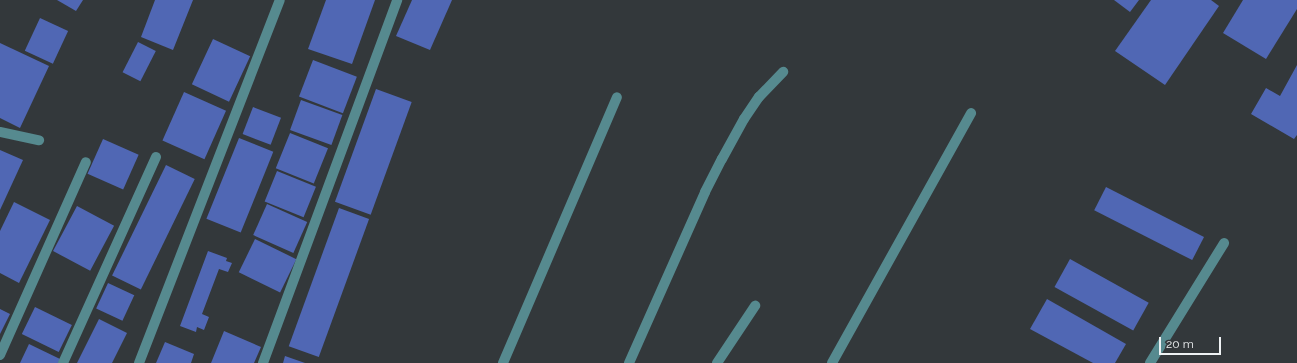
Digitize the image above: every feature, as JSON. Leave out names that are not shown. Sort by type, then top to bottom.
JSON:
[{"type":"street","points":[[139,363],[280,0]]},
{"type":"street","points":[[263,363],[397,0]]},
{"type":"street","points":[[629,363],[705,192],[722,159],[744,119],[759,97],[783,72]]},
{"type":"street","points":[[503,363],[617,97]]},
{"type":"street","points":[[832,363],[971,113]]},
{"type":"street","points":[[0,132],[39,140]]},
{"type":"street","points":[[63,363],[156,157]]},
{"type":"street","points":[[0,355],[86,162]]},
{"type":"street","points":[[1150,363],[1224,243]]},
{"type":"street","points":[[717,363],[755,306]]},
{"type":"building","points":[[57,0],[83,0],[76,11]]},
{"type":"building","points":[[155,0],[193,0],[173,50],[141,37]]},
{"type":"building","points":[[326,0],[375,0],[352,64],[308,49]]},
{"type":"building","points":[[412,0],[452,0],[430,50],[396,36]]},
{"type":"building","points":[[1114,0],[1139,0],[1130,12]]},
{"type":"building","points":[[1151,0],[1211,0],[1219,6],[1165,85],[1115,51]]},
{"type":"building","points":[[1243,0],[1297,0],[1297,9],[1266,59],[1223,33]]},
{"type":"building","points":[[40,18],[68,31],[53,64],[25,51]]},
{"type":"building","points":[[213,39],[250,56],[229,102],[192,84]]},
{"type":"building","points":[[138,42],[156,51],[140,81],[123,72]]},
{"type":"building","points":[[0,43],[49,66],[20,128],[0,118]]},
{"type":"building","points":[[313,60],[357,77],[343,113],[299,96]]},
{"type":"building","points":[[1297,65],[1297,135],[1294,139],[1251,114],[1266,88],[1280,96]]},
{"type":"building","points":[[376,89],[412,102],[371,215],[335,202]]},
{"type":"building","points":[[184,92],[226,111],[204,159],[162,140]]},
{"type":"building","points":[[301,100],[342,115],[331,145],[290,130]]},
{"type":"building","points":[[253,107],[281,118],[271,145],[243,134]]},
{"type":"building","points":[[290,133],[328,148],[314,184],[276,168]]},
{"type":"building","points":[[239,138],[273,152],[241,233],[206,219]]},
{"type":"building","points":[[103,139],[139,155],[123,190],[88,174]]},
{"type":"building","points":[[0,150],[23,160],[0,210]]},
{"type":"building","points":[[166,165],[195,179],[141,290],[112,276]]},
{"type":"building","points":[[277,171],[316,187],[304,217],[265,202]]},
{"type":"building","points":[[1106,187],[1204,237],[1192,260],[1094,210]]},
{"type":"building","points":[[14,202],[50,220],[19,283],[0,273],[0,231]]},
{"type":"building","points":[[267,204],[307,222],[293,253],[253,235]]},
{"type":"building","points":[[77,206],[114,226],[90,271],[53,251]]},
{"type":"building","points":[[339,208],[369,219],[319,357],[289,346]]},
{"type":"building","points":[[255,239],[296,259],[280,292],[239,272]]},
{"type":"building","points":[[208,251],[227,258],[226,261],[232,263],[228,272],[219,269],[202,314],[209,317],[204,330],[197,327],[196,332],[180,326]]},
{"type":"building","points":[[1070,259],[1149,303],[1133,331],[1054,287]]},
{"type":"building","points":[[108,283],[134,295],[122,321],[96,308]]},
{"type":"building","points":[[1047,299],[1126,344],[1115,363],[1093,363],[1030,329]]},
{"type":"building","points":[[35,307],[72,325],[59,352],[22,334]]},
{"type":"building","points":[[0,309],[10,314],[0,334]]},
{"type":"building","points":[[99,319],[127,333],[112,363],[77,363]]},
{"type":"building","points":[[224,331],[261,347],[254,363],[211,363]]},
{"type":"building","points":[[165,342],[194,354],[191,363],[156,363]]},
{"type":"building","points":[[29,344],[60,359],[58,363],[20,363]]},
{"type":"building","points":[[285,356],[305,363],[283,363]]}]
